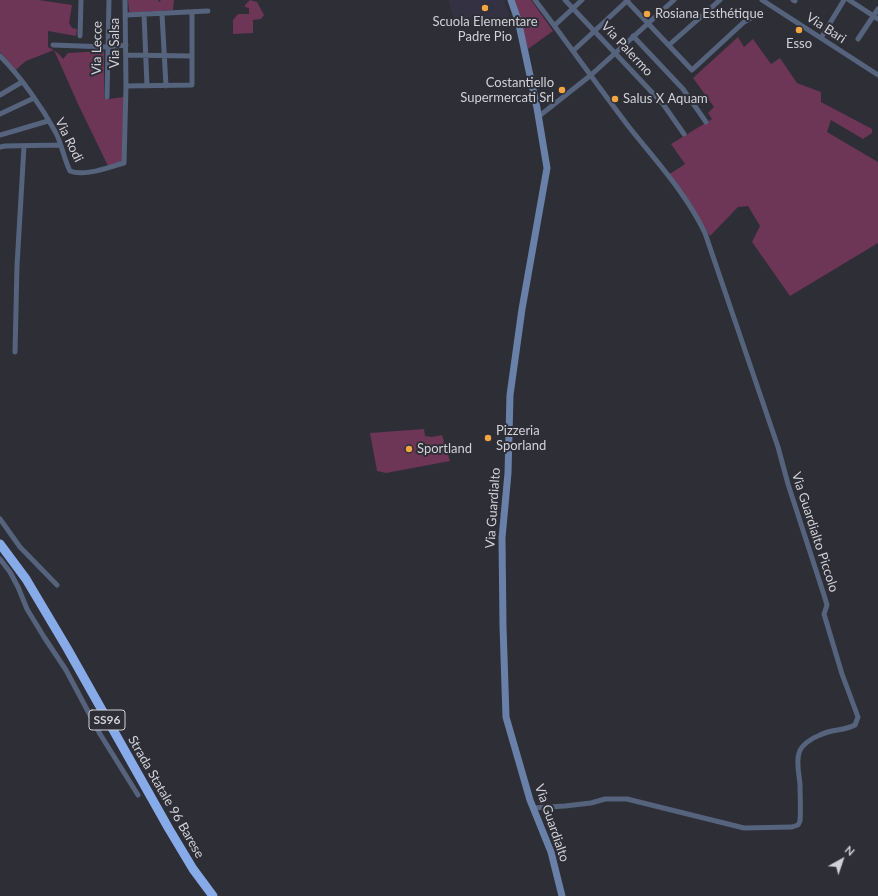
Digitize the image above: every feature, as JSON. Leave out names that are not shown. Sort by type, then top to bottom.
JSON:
[{"type":"highway","name":"Strada Statale 96 Barese","points":[[0,544],[26,579],[68,648],[169,829],[193,868],[213,896]]},
{"type":"street","points":[[80,36],[81,0]]},
{"type":"street","name":"Via Lecce","points":[[107,97],[109,0]]},
{"type":"street","name":"Via Salsa","points":[[124,163],[126,86],[125,0]]},
{"type":"street","name":"Via Guardialto","points":[[511,0],[518,20],[547,168],[522,309],[510,395],[508,473],[502,538],[506,717],[533,808],[550,852],[562,896]]},
{"type":"street","name":"Via Guardialto Piccolo","points":[[533,808],[592,803],[605,799],[628,799],[744,828],[792,827],[798,825],[800,821],[799,752],[803,746],[826,732],[842,730],[855,725],[858,718],[842,674],[824,614],[827,605],[790,491],[778,446],[705,233],[688,201],[535,0]]},
{"type":"street","name":"Via Palermo","points":[[565,0],[663,104],[684,134]]},
{"type":"street","points":[[555,25],[582,0]]},
{"type":"street","points":[[573,51],[627,0],[692,70],[744,22],[751,18]]},
{"type":"street","points":[[538,117],[591,75],[674,0]]},
{"type":"street","points":[[669,45],[720,0]]},
{"type":"street","name":"Via Bari","points":[[762,0],[878,75]]},
{"type":"street","points":[[821,38],[844,0]]},
{"type":"street","points":[[849,0],[876,18]]},
{"type":"street","points":[[858,39],[876,18],[878,9]]},
{"type":"street","points":[[126,15],[208,11]]},
{"type":"street","points":[[126,86],[192,85],[192,12]]},
{"type":"street","points":[[144,14],[147,86]]},
{"type":"street","points":[[162,14],[166,86]]},
{"type":"street","points":[[633,36],[683,89],[706,122]]},
{"type":"street","points":[[53,45],[107,47],[126,45]]},
{"type":"street","points":[[126,55],[192,56]]},
{"type":"street","name":"Via Rodi","points":[[0,56],[12,67],[48,120],[56,134],[70,171],[77,174],[124,163]]},
{"type":"street","points":[[0,95],[22,82]]},
{"type":"street","points":[[0,114],[34,98]]},
{"type":"street","points":[[0,135],[48,120]]},
{"type":"street","points":[[0,148],[6,146],[60,145]]},
{"type":"street","points":[[15,352],[17,266],[24,146]]},
{"type":"street","points":[[0,519],[20,548],[57,585]]},
{"type":"street","points":[[0,559],[13,577],[27,609],[44,638],[66,670],[100,734],[138,795]]},
{"type":"shaded area","points":[[0,0],[39,0],[72,5],[69,23],[72,28],[77,29],[76,36],[48,31],[48,47],[54,50],[26,61],[16,70],[0,52]]},
{"type":"shaded area","points":[[128,0],[158,0],[159,2],[161,0],[174,0],[173,10],[130,13]]},
{"type":"shaded area","points":[[250,0],[257,2],[264,15],[261,19],[253,20],[253,33],[233,34],[233,20],[238,14],[249,14],[249,8],[245,7],[245,5]]},
{"type":"shaded area","points":[[448,0],[504,0],[510,19],[456,27]]},
{"type":"shaded area","points":[[514,0],[531,0],[553,31],[528,49]]},
{"type":"shaded area","points":[[738,37],[744,47],[753,39],[771,64],[780,58],[797,83],[821,92],[821,102],[872,129],[872,133],[863,139],[831,120],[827,132],[878,162],[878,243],[790,296],[752,242],[760,226],[748,206],[738,207],[710,236],[668,175],[685,164],[671,144],[712,119],[708,113],[714,107],[693,78]]},
{"type":"shaded area","points":[[54,50],[63,59],[68,53],[104,51],[104,98],[109,99],[124,97],[123,161],[108,166]]},
{"type":"shaded area","name":"Sportland","points":[[424,429],[425,436],[432,437],[442,435],[450,461],[386,473],[377,471],[370,433]]},
{"type":"place","name":"Scuola Elementare Padre Pio","points":[[485,8]]},
{"type":"place","name":"Rosiana Esthétique","points":[[647,14]]},
{"type":"place","name":"Esso","points":[[799,30]]},
{"type":"place","name":"Costantiello Supermercati Srl","points":[[562,90]]},
{"type":"place","name":"Salus X Aquam","points":[[615,99]]},
{"type":"place","name":"Pizzeria Sporland","points":[[488,438]]},
{"type":"place","name":"Sportland","points":[[409,449]]}]
